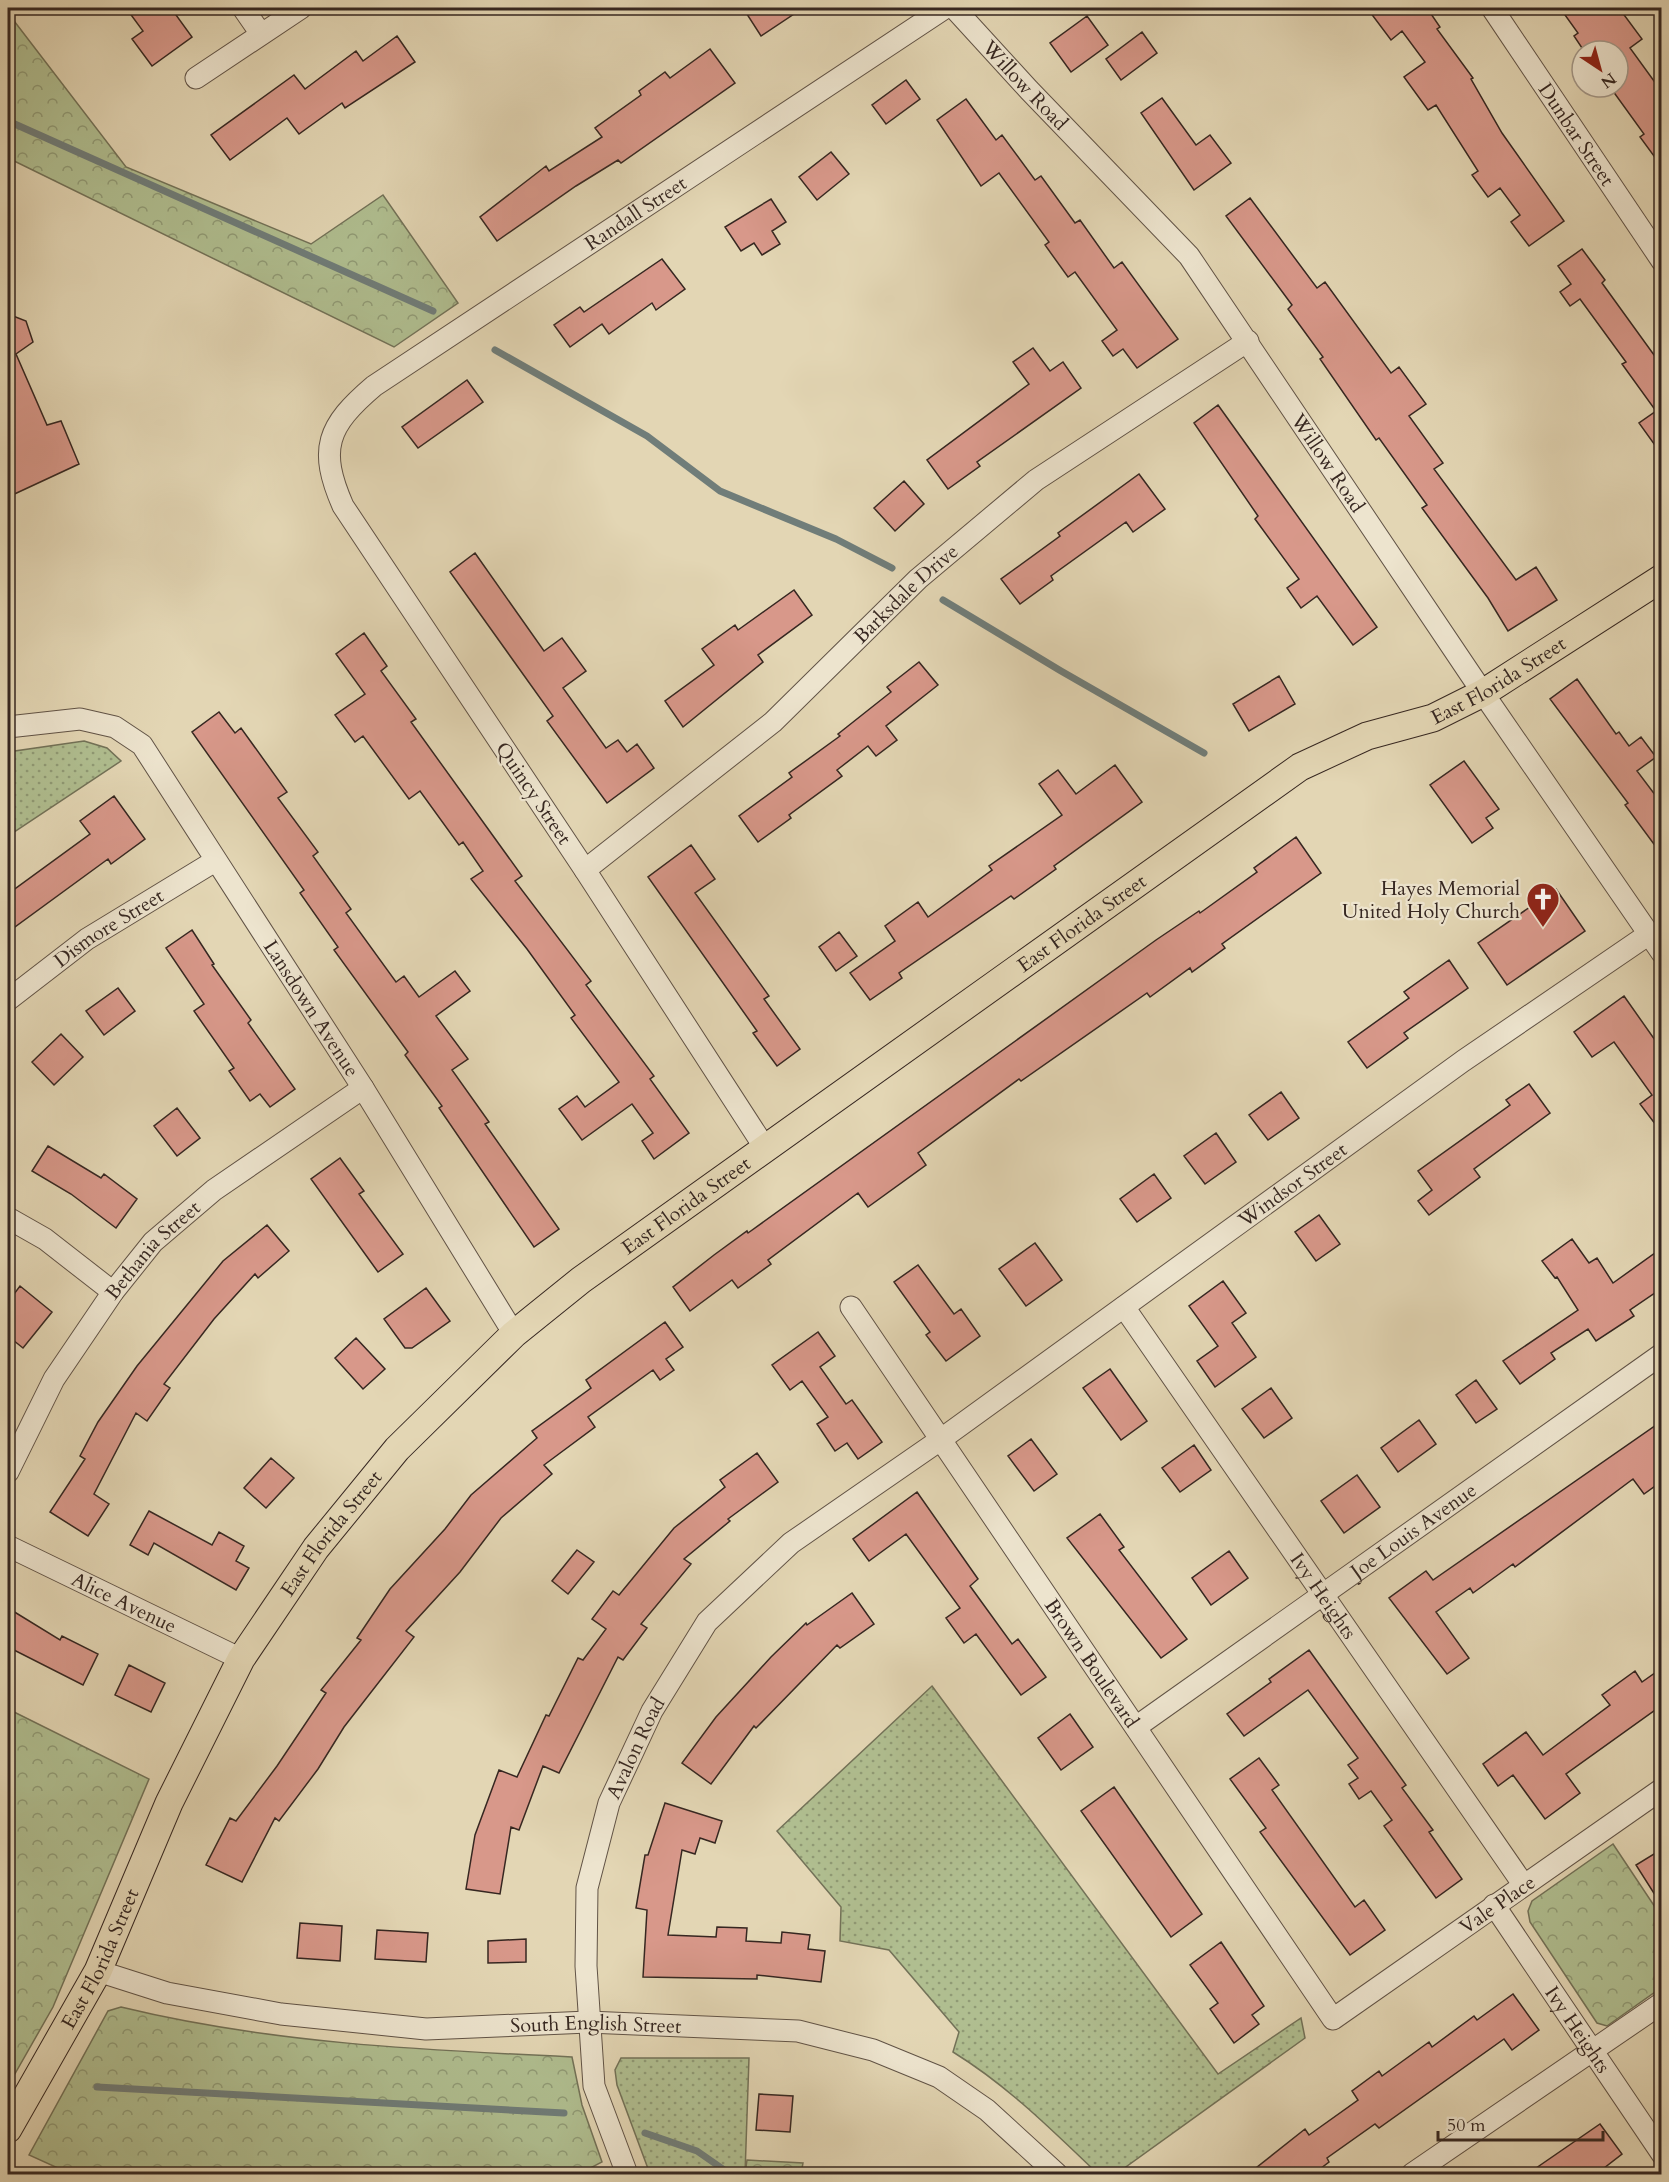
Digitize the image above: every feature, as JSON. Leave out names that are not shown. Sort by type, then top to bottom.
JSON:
[{"type":"main road","name":"East Florida Street","points":[[8,2129],[98,1971],[169,1803],[241,1659],[316,1548],[397,1449],[514,1334],[581,1280],[1300,767],[1367,736],[1433,718],[1483,693],[1662,578]]},
{"type":"street","points":[[243,8],[261,34]]},
{"type":"street","points":[[196,78],[301,8]]},
{"type":"street","name":"Randall Street","points":[[333,429],[352,404],[374,386],[945,8]]},
{"type":"street","name":"Willow Road","points":[[954,8],[1029,90],[1190,256],[1483,693],[1662,953]]},
{"type":"street","name":"Dunbar Street","points":[[1492,8],[1662,261]]},
{"type":"street","name":"Barksdale Drive","points":[[585,870],[773,722],[918,579],[1036,480],[1248,340]]},
{"type":"street","name":"Quincy Street","points":[[333,429],[328,458],[332,481],[343,506],[585,870],[765,1148]]},
{"type":"street","name":"Lansdown Avenue","points":[[8,727],[80,719],[115,727],[142,746],[363,1088],[514,1334]]},
{"type":"street","name":"Dismore Street","points":[[8,1000],[87,939],[215,861]]},
{"type":"street","name":"Windsor Street","points":[[940,1440],[1463,1061],[1649,934]]},
{"type":"street","name":"Bethania Street","points":[[8,1472],[54,1379],[113,1292],[153,1242],[214,1190],[363,1088]]},
{"type":"street","points":[[8,1218],[45,1239],[113,1292]]},
{"type":"street","name":"Brown Boulevard","points":[[851,1307],[1333,2019]]},
{"type":"street","name":"Ivy Heights","points":[[1124,1307],[1523,1884]]},
{"type":"street","name":"Joe Louis Avenue","points":[[1136,1727],[1662,1354]]},
{"type":"street","name":"Avalon Road","points":[[627,2175],[594,2086],[588,2022],[587,1888],[609,1803],[652,1711],[707,1622],[791,1543],[940,1440]]},
{"type":"street","name":"Alice Avenue","points":[[8,1546],[241,1659]]},
{"type":"street","name":"Vale Place","points":[[1333,2019],[1662,1789]]},
{"type":"street","name":"Ivy Heights","points":[[1494,1905],[1662,2154]]},
{"type":"street","name":"South English Street","points":[[98,1971],[167,1993],[303,2016],[426,2029],[588,2022],[798,2031],[873,2050],[939,2077],[1011,2130],[1057,2175]]},
{"type":"street","points":[[1412,2175],[1662,2003]]},
{"type":"green space","points":[[8,13],[126,167],[311,244],[383,195],[458,303],[394,347],[8,158]]},
{"type":"green space","points":[[84,741],[107,748],[121,761],[8,836],[8,752]]},
{"type":"green space","points":[[932,1686],[1218,2074],[1301,2018],[1305,2038],[1116,2174],[1098,2174],[1011,2094],[953,2052],[959,2032],[889,1950],[840,1941],[841,1907],[777,1831]]},
{"type":"green space","points":[[8,1709],[149,1779],[53,2007],[8,2086]]},
{"type":"green space","points":[[1613,1844],[1661,1916],[1662,1987],[1607,2026],[1597,2023],[1530,1922],[1528,1911],[1532,1901]]},
{"type":"green space","points":[[121,2007],[233,2029],[289,2037],[402,2048],[572,2057],[582,2105],[602,2162],[579,2174],[71,2174],[29,2155],[108,2011]]},
{"type":"green space","points":[[621,2058],[749,2058],[745,2174],[650,2174],[617,2085],[615,2070]]},
{"type":"green space","points":[[747,2160],[803,2163],[801,2174],[745,2174]]},
{"type":"building","points":[[126,8],[171,8],[192,37],[152,66],[132,39],[143,31]]},
{"type":"building","points":[[743,8],[803,8],[761,36]]},
{"type":"building","points":[[1367,8],[1427,8],[1440,27],[1437,29],[1473,78],[1471,79],[1502,133],[1564,221],[1529,246],[1511,222],[1520,215],[1500,188],[1488,197],[1472,175],[1478,171],[1436,105],[1428,110],[1404,77],[1425,62],[1402,31],[1391,40]]},
{"type":"building","points":[[1560,8],[1619,8],[1642,39],[1630,48],[1630,39],[1576,39],[1574,36],[1578,33]]},
{"type":"building","points":[[1087,16],[1108,45],[1071,72],[1050,43]]},
{"type":"building","points":[[1142,32],[1157,53],[1121,80],[1106,59]]},
{"type":"building","points":[[397,36],[415,62],[345,108],[342,103],[299,134],[287,118],[230,160],[211,135],[294,75],[305,89],[356,51],[363,61]]},
{"type":"building","points":[[1630,48],[1662,92],[1662,167],[1640,137],[1644,134],[1619,99],[1630,99]]},
{"type":"building","points":[[710,49],[735,83],[621,163],[618,160],[576,186],[497,241],[480,217],[546,166],[549,171],[602,137],[595,128],[641,95],[639,91],[665,72],[670,78]]},
{"type":"building","points":[[906,80],[920,99],[886,124],[872,105]]},
{"type":"building","points":[[1162,98],[1196,145],[1210,135],[1231,163],[1194,190],[1141,113]]},
{"type":"building","points":[[966,99],[996,140],[1002,135],[1035,180],[1041,176],[1075,223],[1080,220],[1114,268],[1122,262],[1178,339],[1137,368],[1123,349],[1113,356],[1102,341],[1117,330],[1075,272],[1068,277],[1045,245],[1049,242],[999,173],[981,186],[937,120]]},
{"type":"building","points":[[831,152],[849,174],[817,200],[799,177]]},
{"type":"building","points":[[1250,198],[1317,288],[1325,282],[1391,373],[1399,367],[1426,404],[1409,416],[1443,463],[1434,469],[1516,580],[1536,567],[1557,600],[1508,631],[1488,598],[1422,508],[1427,505],[1379,438],[1376,440],[1320,359],[1323,357],[1288,309],[1292,305],[1226,216]]},
{"type":"building","points":[[771,199],[786,222],[772,231],[780,244],[762,255],[754,243],[741,251],[725,227]]},
{"type":"building","points":[[1582,249],[1605,280],[1602,283],[1662,366],[1662,455],[1639,423],[1656,411],[1622,364],[1626,362],[1580,299],[1570,306],[1560,292],[1571,284],[1558,266]]},
{"type":"building","points":[[662,259],[685,289],[656,310],[652,303],[609,334],[602,324],[570,347],[554,325],[580,307],[584,312]]},
{"type":"building","points":[[8,314],[26,321],[33,342],[16,354],[47,425],[61,421],[79,464],[8,497]]},
{"type":"building","points":[[1033,348],[1050,371],[1063,362],[1081,388],[977,462],[980,466],[948,489],[927,460],[1029,384],[1013,362]]},
{"type":"building","points":[[467,380],[483,402],[418,448],[402,427]]},
{"type":"building","points":[[1218,405],[1377,627],[1353,645],[1317,596],[1301,608],[1287,588],[1299,579],[1255,519],[1258,516],[1194,423]]},
{"type":"building","points":[[1139,474],[1165,509],[1133,532],[1126,522],[1051,576],[1053,580],[1020,604],[1001,579],[1060,536],[1058,533]]},
{"type":"building","points":[[904,481],[924,504],[895,531],[874,508]]},
{"type":"building","points":[[475,553],[544,651],[562,638],[586,671],[563,688],[606,748],[618,740],[627,752],[637,744],[654,768],[607,803],[547,721],[553,716],[450,572]]},
{"type":"building","points":[[794,590],[812,615],[758,655],[763,662],[683,727],[665,701],[714,665],[702,649],[735,625],[738,630]]},
{"type":"building","points":[[364,633],[387,666],[381,671],[416,719],[411,722],[522,876],[515,881],[591,981],[586,985],[654,1076],[650,1079],[689,1133],[654,1159],[642,1141],[653,1133],[632,1104],[582,1140],[559,1109],[577,1096],[585,1107],[619,1082],[571,1018],[575,1015],[527,949],[471,879],[483,871],[463,842],[459,845],[420,791],[409,799],[363,736],[355,742],[335,715],[365,694],[336,654]]},
{"type":"building","points":[[919,662],[938,685],[886,726],[897,740],[876,756],[868,746],[837,770],[842,776],[789,815],[791,818],[758,842],[739,816],[792,777],[789,773],[840,736],[838,734],[891,692],[887,687]]},
{"type":"building","points":[[1279,676],[1295,704],[1249,731],[1233,704]]},
{"type":"building","points":[[1577,679],[1616,734],[1619,732],[1629,746],[1641,737],[1656,757],[1637,771],[1662,804],[1662,855],[1625,805],[1628,803],[1550,699]]},
{"type":"building","points":[[219,712],[235,733],[241,728],[287,792],[278,798],[318,852],[313,856],[351,909],[346,913],[396,982],[404,976],[419,997],[455,971],[470,991],[436,1016],[468,1059],[452,1070],[489,1122],[485,1124],[559,1229],[534,1247],[439,1108],[442,1106],[405,1055],[408,1052],[334,950],[338,947],[300,893],[304,890],[192,732]]},
{"type":"building","points":[[1464,761],[1499,809],[1486,818],[1493,828],[1472,843],[1430,785]]},
{"type":"building","points":[[1115,765],[1142,802],[1054,866],[1056,869],[1014,899],[1011,896],[899,973],[902,978],[870,1000],[850,973],[895,941],[885,926],[918,902],[928,917],[992,870],[989,866],[1062,815],[1039,784],[1058,770],[1076,794]]},
{"type":"building","points":[[114,796],[145,839],[111,864],[108,859],[8,932],[8,894],[90,834],[80,821]]},
{"type":"building","points":[[1296,837],[1321,873],[1222,944],[1225,948],[1192,972],[1190,968],[1150,997],[1147,993],[1021,1081],[1019,1079],[918,1153],[926,1165],[868,1207],[858,1193],[768,1260],[771,1264],[738,1288],[732,1280],[690,1311],[673,1287],[747,1231],[748,1233],[1156,940],[1199,911],[1200,913],[1257,872],[1254,868]]},
{"type":"building","points":[[691,845],[715,879],[695,893],[769,996],[764,999],[800,1049],[777,1066],[753,1033],[757,1031],[648,877]]},
{"type":"building","points":[[1556,889],[1585,931],[1507,985],[1478,943]]},
{"type":"building","points":[[192,930],[214,964],[212,965],[251,1020],[248,1023],[295,1089],[270,1107],[260,1094],[250,1101],[229,1071],[234,1068],[194,1011],[204,1004],[166,948]]},
{"type":"building","points":[[839,932],[857,956],[836,971],[819,947]]},
{"type":"building","points":[[1449,960],[1468,988],[1404,1033],[1408,1038],[1367,1068],[1348,1042],[1409,998],[1404,992]]},
{"type":"building","points":[[118,988],[135,1011],[104,1035],[86,1011]]},
{"type":"building","points":[[1624,996],[1662,1050],[1662,1133],[1640,1104],[1652,1095],[1614,1042],[1592,1057],[1574,1032]]},
{"type":"building","points":[[61,1034],[83,1057],[54,1085],[32,1062]]},
{"type":"building","points":[[1529,1084],[1550,1113],[1474,1169],[1480,1177],[1429,1215],[1418,1201],[1432,1190],[1418,1171],[1510,1105],[1506,1100]]},
{"type":"building","points":[[1281,1092],[1299,1118],[1268,1140],[1249,1115]]},
{"type":"building","points":[[177,1108],[200,1138],[177,1156],[154,1126]]},
{"type":"building","points":[[1216,1133],[1236,1162],[1205,1184],[1184,1156]]},
{"type":"building","points":[[48,1146],[101,1178],[104,1174],[137,1199],[116,1228],[71,1194],[32,1171]]},
{"type":"building","points":[[340,1158],[364,1191],[359,1194],[403,1254],[378,1272],[311,1179]]},
{"type":"building","points":[[1154,1174],[1171,1198],[1137,1222],[1120,1199]]},
{"type":"building","points":[[1319,1215],[1340,1244],[1316,1261],[1295,1232]]},
{"type":"building","points":[[267,1225],[289,1251],[258,1278],[255,1274],[214,1319],[164,1384],[170,1388],[147,1421],[136,1413],[94,1494],[109,1504],[88,1536],[50,1512],[85,1459],[80,1456],[98,1422],[137,1366],[223,1261]]},
{"type":"building","points":[[1572,1239],[1589,1263],[1597,1258],[1613,1283],[1662,1248],[1662,1288],[1630,1310],[1634,1316],[1596,1341],[1588,1329],[1551,1353],[1555,1359],[1520,1384],[1503,1361],[1578,1310],[1557,1277],[1555,1278],[1542,1261]]},
{"type":"building","points":[[1035,1243],[1062,1280],[1026,1306],[999,1269]]},
{"type":"building","points":[[918,1265],[954,1314],[961,1309],[980,1336],[946,1361],[926,1335],[930,1332],[894,1282]]},
{"type":"building","points":[[1223,1281],[1246,1313],[1232,1323],[1256,1357],[1215,1387],[1197,1361],[1218,1346],[1189,1306]]},
{"type":"building","points":[[20,1286],[52,1312],[23,1348],[8,1336],[8,1302]]},
{"type":"building","points":[[426,1288],[450,1321],[412,1348],[405,1348],[384,1319]]},
{"type":"building","points":[[665,1322],[683,1347],[666,1359],[674,1370],[660,1380],[653,1370],[588,1417],[595,1427],[544,1465],[552,1474],[501,1518],[460,1572],[406,1631],[414,1637],[344,1727],[318,1769],[279,1821],[275,1818],[242,1882],[206,1865],[230,1818],[236,1821],[277,1766],[326,1693],[321,1690],[361,1640],[357,1638],[390,1589],[445,1529],[471,1495],[537,1438],[532,1431],[591,1388],[586,1380]]},
{"type":"building","points":[[818,1332],[835,1356],[820,1367],[846,1404],[852,1400],[882,1442],[858,1459],[847,1443],[835,1451],[817,1424],[828,1417],[802,1381],[790,1390],[772,1365]]},
{"type":"building","points":[[356,1338],[385,1369],[363,1389],[335,1358]]},
{"type":"building","points":[[1110,1369],[1147,1421],[1121,1440],[1083,1388]]},
{"type":"building","points":[[1476,1380],[1497,1409],[1476,1423],[1456,1395]]},
{"type":"building","points":[[1271,1388],[1292,1418],[1264,1438],[1242,1409]]},
{"type":"building","points":[[1419,1420],[1436,1444],[1398,1472],[1381,1448]]},
{"type":"building","points":[[1662,1421],[1662,1481],[1644,1494],[1633,1479],[1515,1567],[1513,1564],[1473,1593],[1470,1588],[1436,1612],[1469,1658],[1447,1674],[1389,1598],[1426,1571],[1433,1580]]},
{"type":"building","points":[[1031,1439],[1057,1474],[1034,1491],[1008,1456]]},
{"type":"building","points":[[1194,1445],[1211,1470],[1180,1492],[1162,1468]]},
{"type":"building","points":[[757,1453],[778,1482],[728,1519],[730,1521],[684,1559],[691,1564],[641,1624],[647,1628],[623,1660],[618,1657],[559,1773],[543,1766],[519,1830],[511,1827],[500,1894],[466,1889],[475,1835],[499,1770],[517,1777],[546,1715],[549,1716],[578,1658],[583,1660],[606,1629],[592,1619],[613,1591],[619,1595],[674,1528],[725,1487],[720,1480]]},
{"type":"building","points":[[271,1458],[294,1478],[266,1508],[244,1488]]},
{"type":"building","points":[[1357,1475],[1380,1507],[1344,1533],[1321,1501]]},
{"type":"building","points":[[917,1492],[978,1579],[970,1586],[1012,1644],[1018,1639],[1046,1677],[1021,1695],[976,1634],[964,1643],[946,1618],[960,1608],[906,1534],[869,1561],[853,1539]]},
{"type":"building","points":[[149,1511],[212,1545],[219,1532],[244,1546],[236,1561],[249,1568],[236,1590],[154,1543],[148,1555],[130,1545]]},
{"type":"building","points":[[1100,1514],[1124,1547],[1119,1550],[1187,1639],[1161,1658],[1067,1538]]},
{"type":"building","points":[[577,1550],[594,1562],[568,1594],[552,1581]]},
{"type":"building","points":[[1229,1551],[1248,1578],[1211,1605],[1192,1578]]},
{"type":"building","points":[[852,1593],[874,1624],[840,1648],[837,1645],[756,1728],[754,1726],[711,1784],[682,1763],[716,1717],[771,1657],[806,1623],[807,1625]]},
{"type":"building","points":[[8,1608],[60,1640],[62,1636],[98,1654],[83,1685],[8,1647]]},
{"type":"building","points":[[1309,1650],[1406,1785],[1402,1788],[1433,1830],[1429,1832],[1462,1879],[1436,1898],[1384,1826],[1392,1820],[1371,1791],[1359,1799],[1349,1784],[1358,1778],[1348,1765],[1358,1758],[1308,1690],[1244,1736],[1227,1714],[1271,1682],[1269,1679]]},
{"type":"building","points":[[129,1665],[165,1683],[151,1712],[115,1695]]},
{"type":"building","points":[[1662,1668],[1662,1705],[1566,1774],[1580,1793],[1545,1819],[1513,1775],[1498,1786],[1483,1764],[1526,1732],[1543,1755],[1610,1705],[1602,1695],[1635,1671],[1642,1682]]},
{"type":"building","points":[[1070,1714],[1093,1747],[1061,1770],[1038,1738]]},
{"type":"building","points":[[1259,1758],[1279,1785],[1272,1790],[1355,1907],[1364,1900],[1385,1930],[1350,1955],[1260,1832],[1266,1828],[1230,1779]]},
{"type":"building","points":[[1114,1787],[1202,1914],[1171,1937],[1081,1811]]},
{"type":"building","points":[[665,1803],[722,1821],[715,1843],[700,1838],[695,1854],[682,1850],[668,1935],[716,1937],[717,1927],[747,1928],[746,1941],[781,1943],[782,1932],[810,1935],[808,1949],[825,1951],[821,1982],[757,1975],[757,1979],[643,1977],[647,1910],[636,1908],[645,1855],[648,1855]]},
{"type":"building","points":[[1662,1849],[1662,1906],[1636,1865]]},
{"type":"building","points":[[300,1923],[342,1926],[340,1961],[297,1958]]},
{"type":"building","points":[[377,1930],[428,1933],[426,1962],[375,1959]]},
{"type":"building","points":[[526,1939],[526,1962],[488,1963],[488,1941]]},
{"type":"building","points":[[1221,1942],[1264,2006],[1252,2015],[1259,2024],[1234,2043],[1210,2009],[1218,2003],[1190,1965]]},
{"type":"building","points":[[1513,1994],[1539,2030],[1512,2050],[1504,2039],[1379,2128],[1375,2124],[1327,2158],[1329,2162],[1312,2175],[1247,2175],[1305,2129],[1309,2135],[1358,2100],[1352,2091],[1379,2071],[1382,2076],[1429,2042],[1432,2047],[1474,2016],[1477,2020]]},
{"type":"building","points":[[759,2094],[793,2096],[790,2132],[756,2130]]},
{"type":"building","points":[[1600,2124],[1622,2154],[1595,2175],[1526,2175]]},
{"type":"waterway","points":[[8,121],[433,311]]},
{"type":"waterway","points":[[495,350],[647,436],[720,491],[836,539],[892,568]]},
{"type":"waterway","points":[[943,600],[1204,753]]},
{"type":"waterway","points":[[97,2087],[564,2113]]},
{"type":"waterway","points":[[645,2133],[697,2151],[730,2174]]},
{"type":"place","name":"Hayes Memorial United Holy Church","points":[[1543,928]]}]
